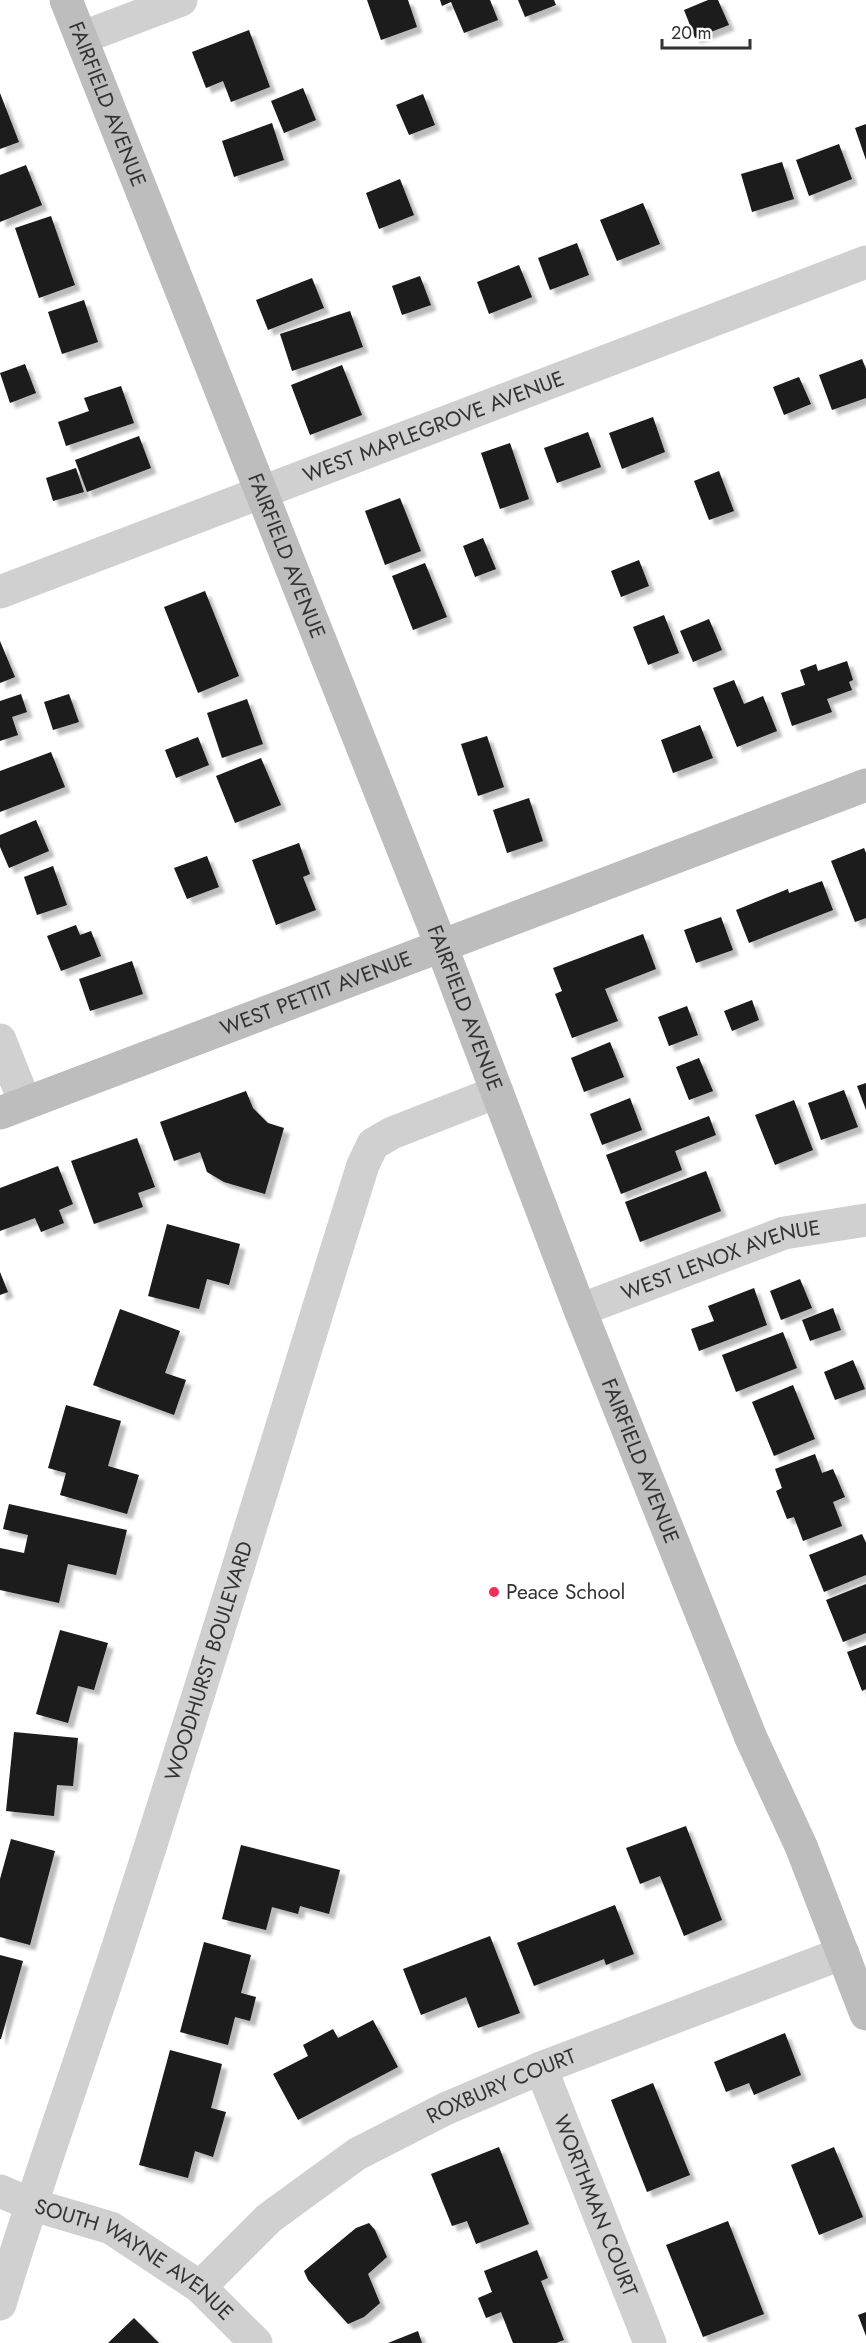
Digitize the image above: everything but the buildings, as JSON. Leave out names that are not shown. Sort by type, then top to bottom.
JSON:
[{"type":"main road","name":"FAIRFIELD AVENUE","points":[[66,0],[441,945],[579,1310],[750,1738],[801,1846],[866,2014]]},
{"type":"main road","name":"WEST PETTIT AVENUE","points":[[13,1108],[866,785]]},
{"type":"street","points":[[81,38],[181,0]]},
{"type":"street","name":"WEST MAPLEGROVE AVENUE","points":[[0,592],[866,262]]},
{"type":"street","points":[[0,1040],[13,1108]]},
{"type":"street","name":"WOODHURST BOULEVARD","points":[[0,2304],[30,2204],[117,1950],[215,1645],[251,1522],[363,1165],[373,1144],[392,1133],[497,1092]]},
{"type":"street","name":"WEST LENOX AVENUE","points":[[579,1310],[784,1233],[858,1215]]},
{"type":"street","name":"ROXBURY COURT","points":[[200,2287],[269,2218],[357,2154],[445,2109],[541,2068],[843,1953]]},
{"type":"street","name":"WORTHMAN COURT","points":[[541,2068],[650,2343]]},
{"type":"street","name":"SOUTH WAYNE AVENUE","points":[[0,2191],[30,2204],[111,2228],[200,2287],[256,2343]]},
{"type":"place","name":"Peace School","points":[[494,1592]]}]
